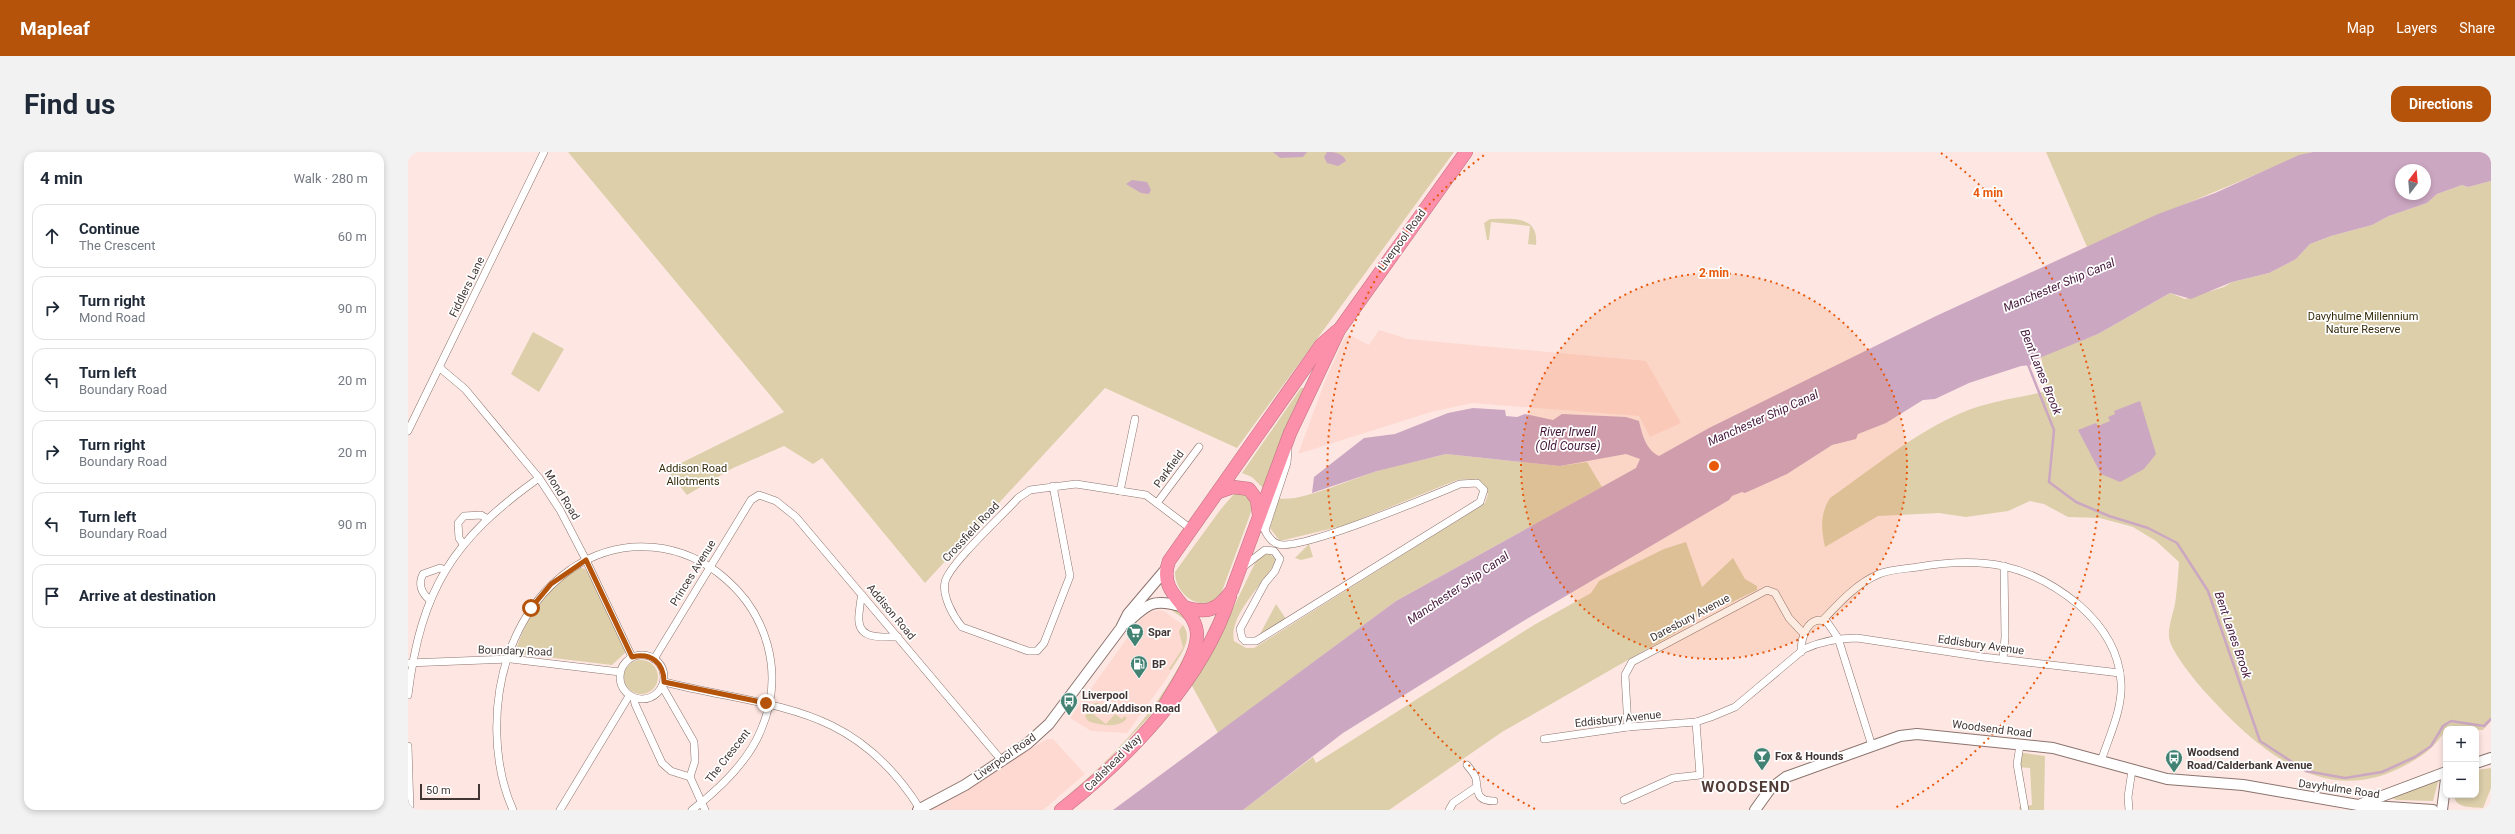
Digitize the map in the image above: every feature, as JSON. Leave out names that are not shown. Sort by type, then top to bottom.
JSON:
[{"type":"highway","name":"Liverpool Road","points":[[1240,570],[1290,434],[1339,330],[1466,152]]},
{"type":"highway","name":"Liverpool Road","points":[[1167,568],[1173,554],[1219,492],[1321,345],[1339,330]]},
{"type":"highway","points":[[1219,492],[1233,487],[1249,489],[1257,500],[1259,515]]},
{"type":"highway","name":"Cadishead Way","points":[[1161,712],[1196,643],[1195,624],[1171,592],[1167,568]]},
{"type":"highway","name":"Cadishead Way","points":[[1061,810],[1092,786],[1120,759],[1186,684],[1208,649],[1220,624],[1240,570]]},
{"type":"highway","points":[[1183,606],[1196,611],[1209,610],[1220,605],[1232,590]]},
{"type":"street","name":"Fiddlers Lane","points":[[408,431],[544,152]]},
{"type":"street","name":"Mond Road","points":[[440,368],[465,389],[539,478],[560,510],[586,560],[632,657]]},
{"type":"street","points":[[1120,491],[1135,419]]},
{"type":"street","points":[[1266,530],[1287,463],[1290,434]]},
{"type":"street","name":"Parkfield","points":[[1158,503],[1199,447]]},
{"type":"street","points":[[408,695],[410,663],[424,615],[445,570],[463,544],[486,518],[539,478]]},
{"type":"street","points":[[1259,515],[1272,541],[1285,546],[1348,528],[1460,484],[1477,483],[1484,490],[1480,502],[1256,642],[1245,641],[1240,633],[1242,622],[1265,584],[1277,568],[1279,555],[1285,546]]},
{"type":"street","name":"Crossfield Road","points":[[1053,486],[1070,576],[1044,643],[1037,651],[1028,651],[962,627],[956,621],[944,592],[948,573],[1018,498],[1030,490],[1053,486],[1076,484],[1146,495],[1192,529]]},
{"type":"street","name":"Addison Road","points":[[751,500],[762,495],[787,509],[898,637],[1002,762]]},
{"type":"street","name":"Princes Avenue","points":[[654,659],[751,500]]},
{"type":"street","points":[[463,544],[459,538],[458,523],[464,516],[481,515],[486,518]]},
{"type":"street","name":"The Crescent","points":[[513,810],[504,781],[497,736],[500,692],[507,659],[522,624],[541,595],[551,584],[586,560],[610,551],[648,547],[677,551],[710,566],[741,593],[763,630],[770,650],[772,676],[769,704],[762,728],[753,745],[722,785],[692,810]]},
{"type":"street","points":[[1240,570],[1252,558],[1265,550],[1274,551],[1279,555]]},
{"type":"street","points":[[1801,652],[1803,633],[1811,624],[1823,620],[1854,590],[1880,574],[1953,562],[2004,566],[2040,578],[2065,594],[2090,615],[2105,632],[2115,650],[2120,673],[2121,688],[2118,707],[2102,761]]},
{"type":"street","points":[[2003,660],[2005,637],[2004,566]]},
{"type":"street","points":[[430,600],[421,588],[419,582],[424,574],[440,568],[445,570]]},
{"type":"street","name":"Liverpool Road","points":[[919,809],[1002,762],[1049,724],[1121,628],[1128,614],[1167,568]]},
{"type":"street","name":"Daresbury Avenue","points":[[1628,727],[1625,674],[1632,662],[1767,590],[1775,593],[1789,618],[1803,633]]},
{"type":"street","points":[[862,595],[858,624],[860,629],[868,635],[898,637]]},
{"type":"street","name":"Liverpool Road","points":[[1121,628],[1148,604],[1162,601],[1183,606]]},
{"type":"street","points":[[1823,620],[1829,625],[1838,638],[1872,746]]},
{"type":"street","name":"Eddisbury Avenue","points":[[1544,739],[1628,727],[1696,722],[1734,707],[1801,652],[1817,643],[1838,638],[1857,638],[2003,660],[2120,673]]},
{"type":"street","points":[[690,777],[671,771],[662,763],[632,697],[623,690],[620,672],[624,664],[632,657],[647,656],[654,659],[660,665],[663,684],[694,742],[695,761],[690,777],[705,810]]},
{"type":"street","name":"Boundary Road","points":[[410,663],[507,659],[575,665],[620,672]]},
{"type":"street","points":[[663,684],[769,704],[814,717],[868,747],[896,775],[919,809]]},
{"type":"street","points":[[632,697],[651,698],[663,684]]},
{"type":"street","points":[[560,810],[632,697]]},
{"type":"street","points":[[1624,800],[1673,778],[1700,775],[1696,722]]},
{"type":"street","name":"Woodsend Road","points":[[1755,810],[1770,789],[1786,777],[1900,736],[1917,734],[2053,748],[2167,780],[2243,785]]},
{"type":"street","points":[[2020,745],[2017,764],[2025,810]]},
{"type":"street","points":[[408,746],[410,810]]},
{"type":"street","points":[[2479,762],[2491,758]]},
{"type":"street","points":[[1467,765],[1476,779],[1475,788],[1483,799],[1494,801]]},
{"type":"street","points":[[2129,810],[2128,797],[2132,770]]},
{"type":"street","points":[[2358,806],[2443,773]]},
{"type":"street","name":"Davyhulme Road","points":[[2243,785],[2358,806],[2433,810]]},
{"type":"street","points":[[1448,810],[1453,803],[1475,788]]},
{"type":"street","points":[[2442,810],[2444,798]]},
{"type":"shaded area","points":[[1379,330],[1408,339],[1646,361],[1681,423],[1650,437],[1639,416],[1472,403],[1431,412],[1298,454],[1325,381],[1343,341],[1348,334],[1369,345]]},
{"type":"shaded area","points":[[1159,610],[1164,611],[1183,625],[1187,632],[1187,642],[1167,678],[1127,733],[1091,731],[1070,718],[1140,620],[1150,612]]},
{"type":"shaded area","points":[[1047,739],[1053,739],[1085,774],[1043,810],[928,810]]},
{"type":"green space","name":"Addison Road Allotments","points":[[568,152],[1454,152],[1237,448],[1105,388],[925,583],[822,458],[813,464],[784,446],[733,468],[687,495],[667,470],[784,412]]},
{"type":"green space","points":[[2046,152],[2313,152],[2299,156],[2087,247]]},
{"type":"green space","name":"Davyhulme Millennium Nature Reserve","points":[[2491,181],[2491,721],[2483,730],[2479,730],[2479,726],[2443,726],[2443,733],[2427,752],[2400,768],[2371,778],[2344,781],[2318,776],[2293,766],[2269,752],[2226,715],[2185,667],[2174,650],[2169,637],[2175,604],[2179,562],[2156,541],[2133,527],[2100,518],[2068,517],[2044,504],[2030,501],[2008,511],[1966,517],[1939,513],[1878,516],[1825,547],[1822,521],[1824,510],[1830,498],[1910,441],[1944,421],[1982,405],[2047,391],[2041,356],[2098,334],[2170,293],[2185,299],[2224,287],[2232,282],[2269,273],[2296,259],[2310,244],[2331,236],[2372,225],[2389,216],[2427,203],[2437,194],[2462,185],[2468,187]]},
{"type":"green space","points":[[1490,219],[1515,219],[1529,224],[1533,228],[1536,235],[1536,245],[1528,244],[1530,226],[1491,222],[1489,240],[1487,240],[1484,223]]},
{"type":"green space","points":[[533,332],[564,349],[539,392],[511,374]]},
{"type":"green space","points":[[1301,388],[1304,388],[1291,415],[1264,489],[1252,477],[1242,473]]},
{"type":"green space","points":[[1446,454],[1560,466],[1587,462],[1602,487],[1396,601],[1218,733],[1191,684],[1222,631],[1257,559],[1269,553],[1276,560],[1249,599],[1237,620],[1234,631],[1234,641],[1246,648],[1254,648],[1485,503],[1488,494],[1482,482],[1469,479],[1457,480],[1346,525],[1284,540],[1279,540],[1270,528],[1279,498],[1287,499],[1312,494],[1368,474]]},
{"type":"green space","points":[[1242,492],[1251,500],[1251,512],[1221,594],[1214,600],[1206,603],[1199,603],[1191,600],[1180,589],[1176,581],[1175,572],[1221,509],[1234,494]]},
{"type":"green space","points":[[1686,542],[1702,587],[1733,558],[1745,579],[1757,586],[1757,590],[1726,605],[1688,620],[1689,625],[1502,732],[1389,810],[1243,810],[1313,757],[1316,763],[1534,625],[1591,593],[1599,581],[1664,549]]},
{"type":"green space","points":[[1309,544],[1313,557],[1301,560],[1295,558]]},
{"type":"green space","points":[[579,567],[585,569],[588,573],[626,652],[612,665],[520,654],[516,649],[521,636],[540,602],[568,575]]},
{"type":"green space","points":[[1276,604],[1286,619],[1260,634]]},
{"type":"green space","points":[[1170,605],[1189,619],[1196,638],[1166,694],[1150,716],[1096,773],[1049,810],[1093,774],[1132,733],[1150,711],[1181,663],[1193,637],[1188,622],[1170,609]]},
{"type":"green space","points":[[1183,625],[1186,631],[1186,642],[1181,654],[1171,670],[1169,669],[1183,648],[1179,631]]},
{"type":"green space","points":[[641,660],[653,665],[658,677],[653,689],[641,694],[629,689],[624,677],[629,665]]},
{"type":"green space","points":[[1095,703],[1099,703],[1092,713],[1106,724],[1115,714],[1122,719],[1124,716],[1127,718],[1119,724],[1114,725],[1103,725],[1088,721],[1085,716]]},
{"type":"green space","points":[[2017,752],[2045,756],[2044,810],[2020,810],[2019,807],[2032,805],[2030,768],[2017,767]]},
{"type":"green space","points":[[2491,768],[2491,788],[2483,808],[2469,807],[2457,803],[2455,798],[2479,798],[2479,770]]},
{"type":"green space","points":[[2439,778],[2433,801],[2397,800],[2391,798]]},
{"type":"water","points":[[1273,152],[1307,152],[1303,157],[1280,158]]},
{"type":"water","points":[[1327,152],[1341,155],[1346,161],[1338,166],[1327,163],[1324,157]]},
{"type":"water","points":[[2313,152],[2491,152],[2491,181],[2468,187],[2462,185],[2437,194],[2431,199],[2431,164],[2395,164],[2395,200],[2430,200],[2427,203],[2389,216],[2372,225],[2331,236],[2310,244],[2296,259],[2269,273],[2232,282],[2191,299],[2170,293],[2098,334],[2032,361],[2031,365],[2021,366],[1969,383],[1935,399],[1923,400],[1886,423],[1858,434],[1856,439],[1832,445],[1787,474],[1745,493],[1742,492],[1732,496],[1729,500],[1525,620],[1343,733],[1243,810],[1113,810],[1396,601],[1636,468],[1640,459],[1626,454],[1560,466],[1446,454],[1377,471],[1312,493],[1314,477],[1364,438],[1395,434],[1448,413],[1473,408],[1505,410],[1506,416],[1517,417],[1525,414],[1553,420],[1562,414],[1626,417],[1639,421],[1643,436],[1648,446],[1659,456],[1709,428],[1936,316],[2158,214],[2215,193],[2299,155]]},
{"type":"water","points":[[1132,180],[1147,182],[1151,190],[1149,194],[1141,193],[1126,184]]},
{"type":"water","points":[[2140,401],[2156,454],[2144,469],[2120,482],[2101,474],[2078,430],[2096,423],[2098,426],[2110,421],[2108,417],[2115,414],[2114,411]]},
{"type":"waterway","name":"Bent Lanes Brook","points":[[2027,362],[2054,430],[2049,482],[2076,502],[2109,516],[2148,528],[2177,543],[2208,591],[2260,741],[2306,771],[2345,778],[2382,772],[2415,757],[2431,746],[2443,726],[2451,721],[2484,726],[2491,719]]},
{"type":"place","name":"Spar","points":[[1135,647]]},
{"type":"place","name":"BP","points":[[1139,679]]},
{"type":"place","name":"Liverpool Road/Addison Road","points":[[1069,716]]},
{"type":"place","name":"Fox & Hounds","points":[[1762,771]]},
{"type":"place","name":"Woodsend Road/Calderbank Avenue","points":[[2174,773]]},
{"type":"district","name":"WOODSEND","points":[[1746,787]]},
{"type":"route","points":[[531,608],[551,584],[586,560],[632,657],[639,655],[654,659],[660,665],[664,673],[664,682],[766,703]]},
{"type":"water label","name":"Manchester Ship Canal","points":[[2059,285]]},
{"type":"water label","name":"Manchester Ship Canal","points":[[1763,418]]},
{"type":"water label","name":"River Irwell (Old Course)","points":[[1568,439]]},
{"type":"water label","name":"Manchester Ship Canal","points":[[1458,588]]}]
